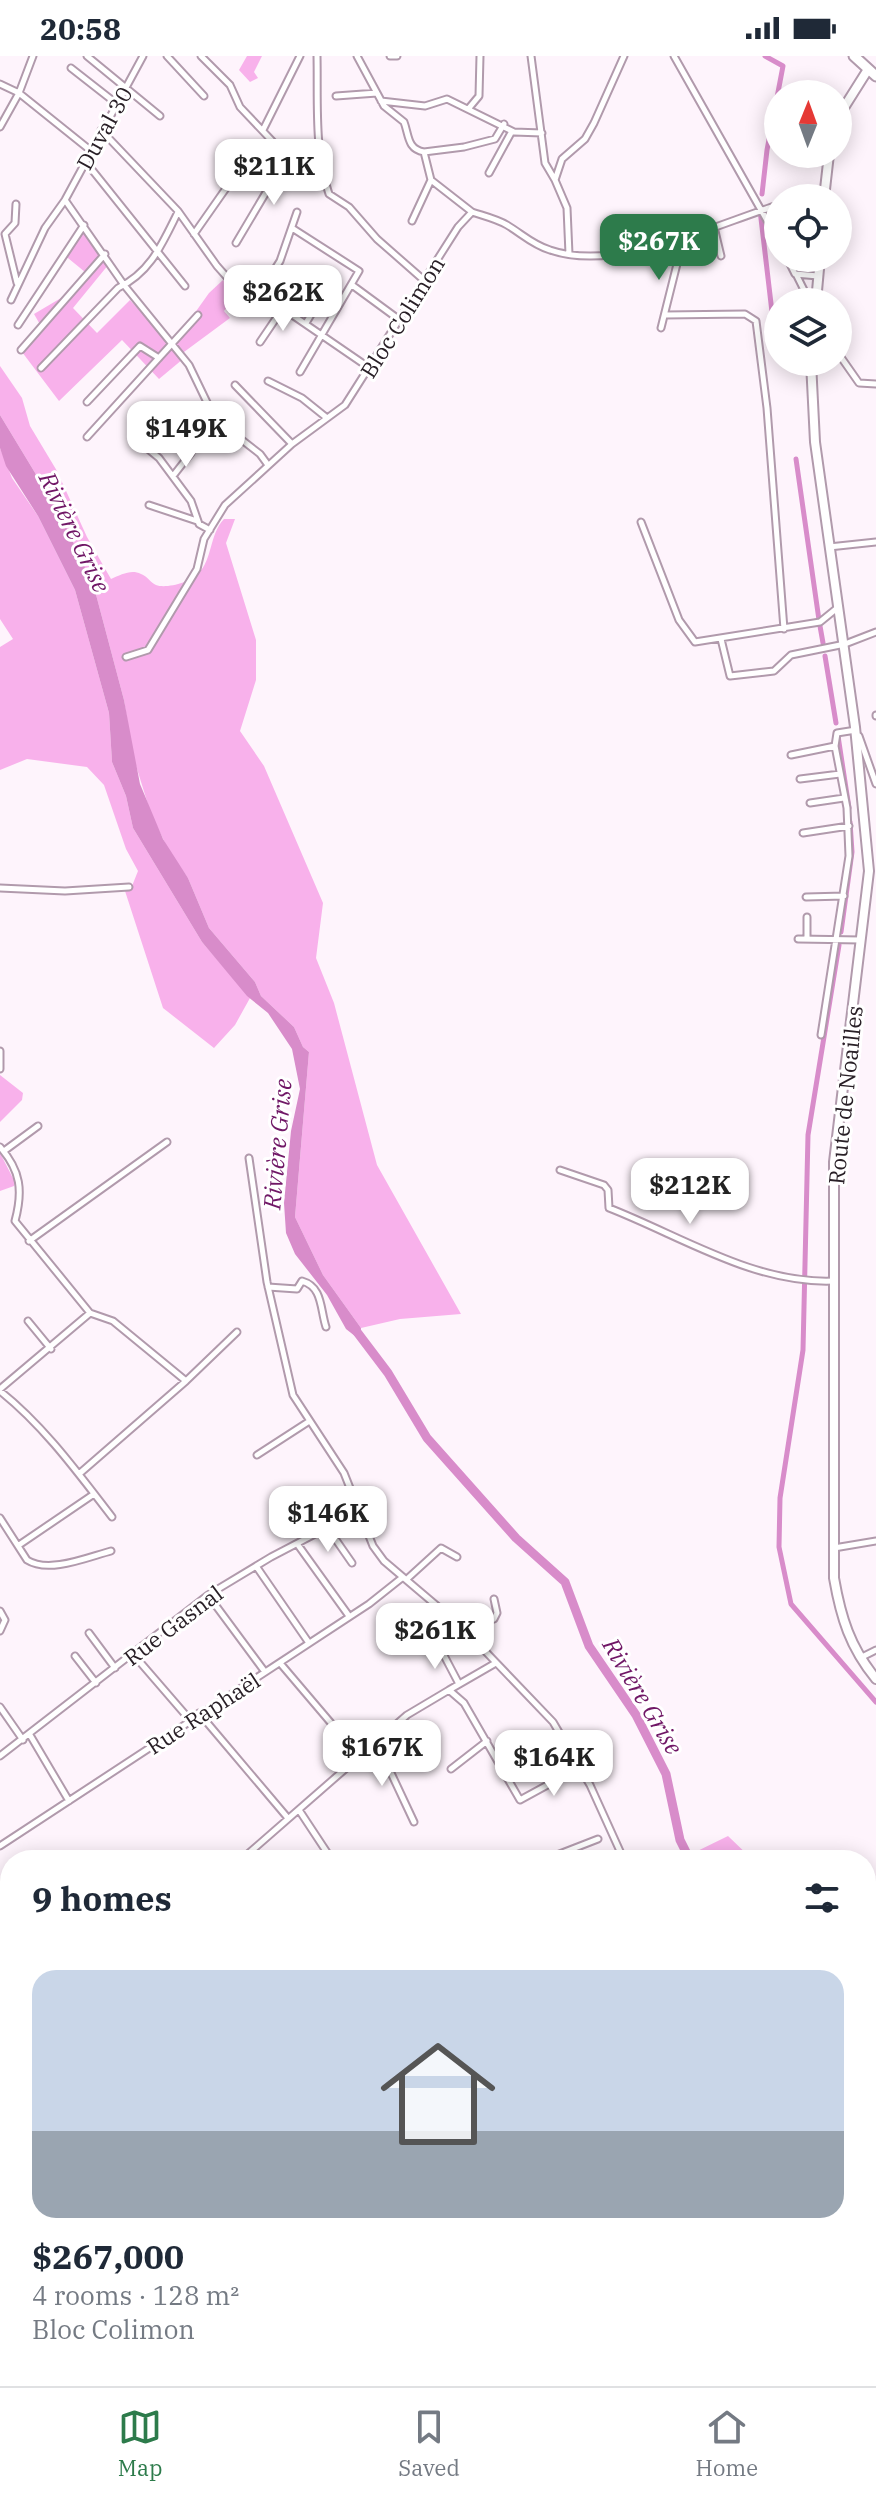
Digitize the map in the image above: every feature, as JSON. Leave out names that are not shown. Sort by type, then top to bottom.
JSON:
[{"type":"main road","points":[[854,56],[871,74]]},
{"type":"street","points":[[0,127],[19,93],[33,56]]},
{"type":"street","points":[[87,56],[160,116]]},
{"type":"street","name":"Duval 30","points":[[11,300],[45,228],[65,200],[143,56]]},
{"type":"street","points":[[167,56],[204,96]]},
{"type":"street","points":[[201,56],[230,85],[238,96],[240,107],[294,164]]},
{"type":"street","points":[[263,130],[300,56]]},
{"type":"street","points":[[317,56],[316,99],[323,172],[332,197],[349,207],[377,239],[426,282]]},
{"type":"street","points":[[357,56],[381,101],[404,122],[408,139],[422,152],[431,180],[472,212],[505,224],[534,244],[569,254],[599,256],[678,240],[762,210]]},
{"type":"street","points":[[390,56],[397,56]]},
{"type":"street","points":[[469,108],[479,96],[480,56]]},
{"type":"street","points":[[531,56],[545,163],[567,208],[569,254]]},
{"type":"street","points":[[555,180],[562,159],[585,139],[594,123],[624,56]]},
{"type":"street","points":[[674,56],[764,214]]},
{"type":"street","points":[[852,99],[871,74],[876,61]]},
{"type":"street","points":[[71,68],[117,104]]},
{"type":"street","points":[[0,84],[19,93],[90,150]]},
{"type":"street","points":[[336,96],[377,93]]},
{"type":"street","points":[[381,101],[425,106],[443,98],[504,124],[512,131],[542,133]]},
{"type":"street","points":[[422,152],[495,139],[504,124]]},
{"type":"street","points":[[101,130],[178,211],[241,293],[258,295],[283,308],[371,369]]},
{"type":"street","points":[[489,173],[512,131]]},
{"type":"street","points":[[236,243],[287,157]]},
{"type":"street","points":[[85,161],[185,286]]},
{"type":"street","points":[[412,221],[431,180]]},
{"type":"street","points":[[194,234],[229,184]]},
{"type":"street","points":[[65,200],[124,285],[189,365],[215,419],[260,454],[268,465]]},
{"type":"street","points":[[16,204],[15,223],[5,236],[17,283]]},
{"type":"street","points":[[41,368],[124,285],[133,282],[158,254],[178,211]]},
{"type":"street","points":[[258,295],[280,261],[297,212]]},
{"type":"street","name":"Bloc Colimon","points":[[126,657],[148,650],[197,569],[210,530],[225,505],[254,482],[292,444],[345,405],[371,369],[458,227],[472,212]]},
{"type":"street","points":[[18,325],[84,225]]},
{"type":"street","points":[[714,227],[721,256]]},
{"type":"street","points":[[292,228],[358,267],[359,273],[300,372]]},
{"type":"street","points":[[661,328],[677,264],[678,240]]},
{"type":"street","points":[[21,350],[107,257]]},
{"type":"street","points":[[816,288],[818,272]]},
{"type":"street","points":[[795,274],[818,276]]},
{"type":"street","points":[[795,274],[804,288]]},
{"type":"street","points":[[306,323],[330,283]]},
{"type":"street","points":[[352,285],[401,321]]},
{"type":"street","points":[[260,342],[283,308]]},
{"type":"street","points":[[665,315],[745,314],[753,315],[756,321],[767,408],[784,629]]},
{"type":"street","points":[[87,437],[198,315]]},
{"type":"street","points":[[87,402],[140,346],[159,358]]},
{"type":"street","points":[[852,373],[859,383],[876,384]]},
{"type":"street","name":"Route de Noailles","points":[[812,376],[815,442],[836,609],[845,644],[856,728],[868,856],[863,940],[834,1162],[834,1548],[842,1620],[859,1658],[876,1678]]},
{"type":"street","points":[[268,381],[302,398],[327,418]]},
{"type":"street","points":[[235,385],[292,444]]},
{"type":"street","points":[[136,439],[159,458],[173,476],[196,508],[197,521]]},
{"type":"street","points":[[173,476],[191,453]]},
{"type":"street","points":[[149,505],[197,521],[210,530]]},
{"type":"street","points":[[641,522],[669,597],[695,642],[820,622],[836,609]]},
{"type":"street","points":[[829,547],[876,542]]},
{"type":"street","points":[[721,639],[730,676],[774,671],[791,655],[845,644],[876,632]]},
{"type":"street","points":[[821,1035],[844,896],[849,826],[835,746],[837,733],[856,728],[876,784]]},
{"type":"street","points":[[791,755],[835,746]]},
{"type":"street","points":[[800,779],[840,774]]},
{"type":"street","points":[[810,803],[844,798]]},
{"type":"street","points":[[803,833],[849,826]]},
{"type":"street","points":[[0,888],[65,891],[129,887]]},
{"type":"street","points":[[806,897],[844,896]]},
{"type":"street","points":[[807,917],[807,939]]},
{"type":"street","points":[[798,939],[863,940]]},
{"type":"street","points":[[0,1069],[1,1051]]},
{"type":"street","points":[[38,1126],[2,1149],[18,1174],[22,1194],[15,1221],[90,1313],[113,1321],[186,1381]]},
{"type":"street","points":[[29,1241],[167,1142]]},
{"type":"street","points":[[0,1163],[9,1157]]},
{"type":"street","points":[[249,1158],[268,1287],[293,1395],[344,1473],[373,1546],[384,1561],[463,1628],[559,1731],[590,1785],[619,1850]]},
{"type":"street","points":[[560,1170],[604,1185],[608,1190],[609,1208],[725,1259],[799,1281],[833,1281]]},
{"type":"street","points":[[268,1287],[297,1289],[302,1281],[309,1283],[320,1296],[326,1327]]},
{"type":"street","points":[[90,1313],[0,1390],[22,1409],[112,1517]]},
{"type":"street","points":[[28,1321],[51,1349]]},
{"type":"street","points":[[79,1474],[237,1332]]},
{"type":"street","points":[[257,1455],[308,1422]]},
{"type":"street","points":[[19,1545],[94,1494]]},
{"type":"street","name":"Rue Gasnal","points":[[0,1756],[208,1595],[357,1512]]},
{"type":"street","points":[[0,1518],[27,1560],[47,1566],[111,1551]]},
{"type":"street","points":[[327,1527],[352,1563]]},
{"type":"street","points":[[834,1548],[876,1541]]},
{"type":"street","points":[[298,1545],[349,1616]]},
{"type":"street","name":"Rue Raphaël","points":[[0,1846],[349,1616],[405,1578],[438,1549],[447,1548],[457,1557]]},
{"type":"street","points":[[256,1566],[309,1643]]},
{"type":"street","points":[[208,1595],[265,1672]]},
{"type":"street","points":[[463,1628],[494,1619],[497,1613],[494,1599]]},
{"type":"street","points":[[0,1611],[5,1620],[0,1631]]},
{"type":"street","points":[[89,1633],[115,1668]]},
{"type":"street","points":[[438,1644],[459,1684]]},
{"type":"street","points":[[859,1658],[876,1650]]},
{"type":"street","points":[[133,1654],[190,1720]]},
{"type":"street","points":[[75,1656],[96,1683]]},
{"type":"street","points":[[280,1662],[359,1756]]},
{"type":"street","points":[[252,1850],[423,1702],[494,1664]]},
{"type":"street","points":[[449,1690],[464,1703],[520,1800],[575,1770]]},
{"type":"street","points":[[0,1707],[23,1740]]},
{"type":"street","points":[[199,1713],[287,1817]]},
{"type":"street","points":[[30,1735],[69,1801]]},
{"type":"street","points":[[376,1741],[414,1822]]},
{"type":"street","points":[[451,1769],[487,1741]]},
{"type":"street","points":[[299,1810],[325,1850]]},
{"type":"street","points":[[570,1850],[598,1839]]},
{"type":"shaded area","points":[[247,56],[262,56],[254,72],[258,78],[250,82],[239,70]]},
{"type":"shaded area","points":[[82,230],[109,264],[73,308],[97,333],[130,300],[172,345],[209,293],[223,280],[236,296],[224,311],[230,318],[184,352],[183,359],[159,379],[122,340],[59,401],[22,352],[42,328],[34,314],[61,298],[85,272],[63,254]]},
{"type":"shaded area","points":[[0,366],[22,398],[30,426],[57,471],[87,537],[111,579],[134,572],[160,586],[190,580],[203,568],[219,525],[224,519],[235,519],[226,543],[256,640],[256,680],[240,731],[264,766],[323,903],[316,958],[334,1003],[377,1165],[461,1314],[400,1319],[361,1328],[323,1275],[295,1217],[309,1052],[303,1047],[294,1027],[261,996],[255,982],[209,928],[188,878],[169,851],[151,814],[133,756],[124,700],[94,587],[60,514],[0,415]]},
{"type":"shaded area","points":[[0,415],[60,514],[94,587],[124,700],[140,784],[163,839],[188,878],[209,928],[255,982],[261,996],[294,1027],[303,1047],[309,1052],[295,1217],[323,1275],[361,1328],[360,1340],[346,1329],[327,1295],[295,1254],[286,1233],[284,1203],[291,1131],[300,1089],[292,1049],[268,1013],[247,996],[202,942],[133,828],[126,796],[112,762],[109,713],[75,590],[38,516],[6,466],[0,448]]},
{"type":"shaded area","points":[[0,448],[12,478],[38,516],[75,590],[109,713],[112,762],[126,796],[133,828],[202,942],[250,998],[235,1025],[214,1048],[163,1008],[125,891],[130,891],[138,871],[126,849],[104,785],[87,767],[27,759],[0,770],[0,647],[13,639],[0,619]]},
{"type":"shaded area","points":[[0,1075],[23,1093],[22,1100],[0,1122]]},
{"type":"shaded area","points":[[0,1153],[15,1182],[14,1186],[0,1191]]},
{"type":"shaded area","points":[[728,1836],[743,1850],[699,1850]]},
{"type":"waterway","points":[[762,194],[783,66],[765,56]]},
{"type":"waterway","points":[[760,210],[769,288]]},
{"type":"waterway","points":[[796,459],[819,620]]},
{"type":"waterway","points":[[820,626],[823,643]]},
{"type":"waterway","points":[[825,656],[836,723]]},
{"type":"waterway","points":[[838,736],[849,808]]},
{"type":"waterway","points":[[841,932],[852,852],[850,822]]},
{"type":"waterway","points":[[839,945],[808,1135],[803,1350],[780,1498],[779,1547],[791,1604],[876,1702]]},
{"type":"waterway","name":"Rivière Grise","points":[[354,1328],[388,1373],[427,1438],[516,1538],[565,1582],[589,1646],[636,1715],[666,1774],[680,1840],[685,1850]]}]
